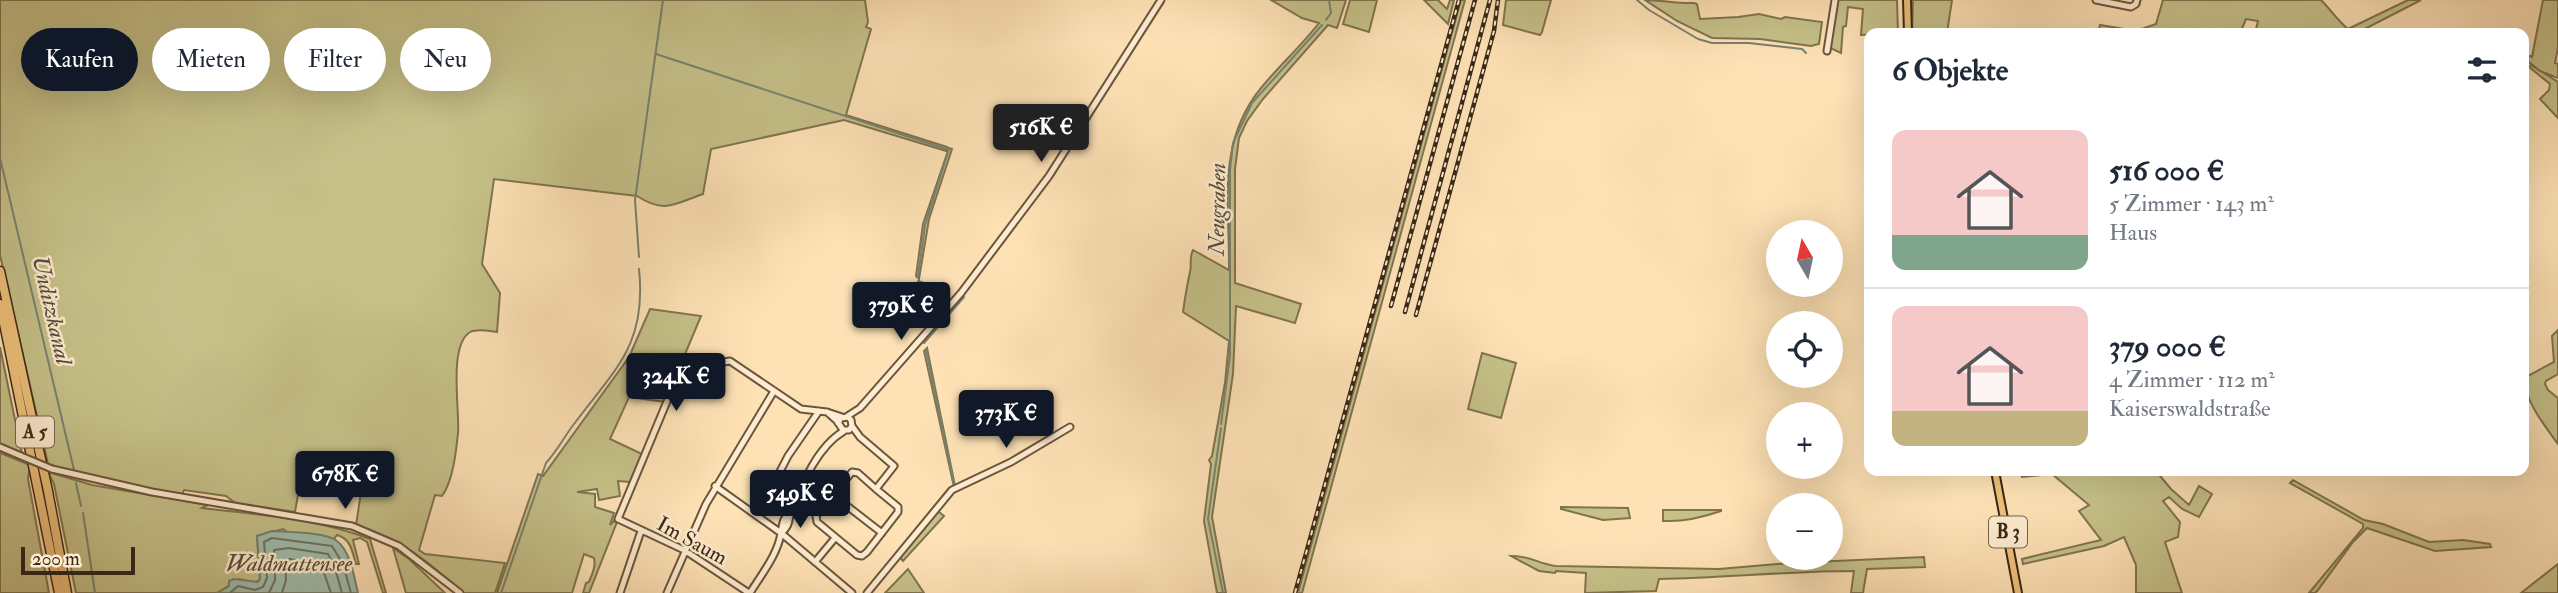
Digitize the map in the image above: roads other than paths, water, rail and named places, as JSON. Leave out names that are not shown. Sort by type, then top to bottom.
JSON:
[{"type":"highway","name":"A 5","points":[[0,271],[48,491],[67,593]]},
{"type":"highway","name":"A 5","points":[[0,304],[59,593]]},
{"type":"main road","points":[[1908,1],[1908,28]]},
{"type":"main road","name":"B 3","points":[[1996,476],[2018,593]]},
{"type":"street","points":[[750,593],[769,562],[781,533],[787,528],[790,513],[808,475],[832,440],[841,421],[860,408],[961,293],[1056,165],[1161,0]]},
{"type":"street","points":[[1827,51],[1835,0]]},
{"type":"street","points":[[2100,1],[2136,3]]},
{"type":"street","name":"Im Saum","points":[[750,593],[684,550],[618,519],[680,372],[723,360],[730,361],[774,391]]},
{"type":"street","points":[[667,593],[715,486],[774,391],[802,409],[827,412],[852,424],[860,437],[894,466],[876,489]]},
{"type":"street","points":[[832,440],[852,424],[860,408]]},
{"type":"street","points":[[757,516],[788,456],[819,411]]},
{"type":"street","points":[[841,421],[845,431],[860,437]]},
{"type":"street","points":[[867,593],[952,490],[1011,462],[1070,427]]},
{"type":"street","points":[[0,447],[52,469],[139,490],[352,526],[399,545],[460,593]]},
{"type":"street","points":[[852,472],[858,473],[876,489],[898,507],[898,512],[862,555],[857,555],[817,522],[816,516],[852,472]]},
{"type":"street","points":[[715,486],[781,533],[852,593]]},
{"type":"street","points":[[833,495],[882,533]]},
{"type":"street","points":[[620,593],[641,531]]},
{"type":"street","points":[[816,562],[835,538]]},
{"type":"water","name":"Waldmattensee","points":[[272,531],[316,534],[337,541],[349,558],[358,593],[217,593],[229,586],[229,581],[234,579],[258,582],[257,536]]},
{"type":"waterway","points":[[639,257],[635,200],[663,0]]},
{"type":"waterway","name":"Neugraben","points":[[1326,20],[1331,13],[1329,0]]},
{"type":"waterway","points":[[1637,0],[1698,39],[1712,43],[1749,43],[1802,49],[1806,53]]},
{"type":"waterway","name":"Neugraben","points":[[1221,424],[1230,355],[1230,170],[1233,143],[1252,103],[1322,25]]},
{"type":"waterway","points":[[656,54],[946,149]]},
{"type":"waterway","points":[[918,277],[925,225],[949,149]]},
{"type":"waterway","name":"Unditzkanal","points":[[0,158],[74,470]]},
{"type":"waterway","points":[[501,593],[546,463],[615,371],[633,337],[638,318],[639,269]]},
{"type":"waterway","points":[[918,281],[948,291]]},
{"type":"waterway","points":[[924,343],[964,297]]},
{"type":"waterway","points":[[926,350],[954,484]]},
{"type":"waterway","name":"Neugraben","points":[[1221,428],[1208,519],[1223,593]]},
{"type":"waterway","name":"Unditzkanal","points":[[76,483],[81,506]]},
{"type":"waterway","points":[[864,593],[949,488]]},
{"type":"waterway","name":"Unditzkanal","points":[[83,513],[95,593]]},
{"type":"railway","points":[[1295,593],[1459,0]]},
{"type":"railway","points":[[1391,306],[1475,0]]},
{"type":"railway","points":[[1405,312],[1490,0]]},
{"type":"railway","points":[[1416,315],[1494,31],[1498,0]]}]
